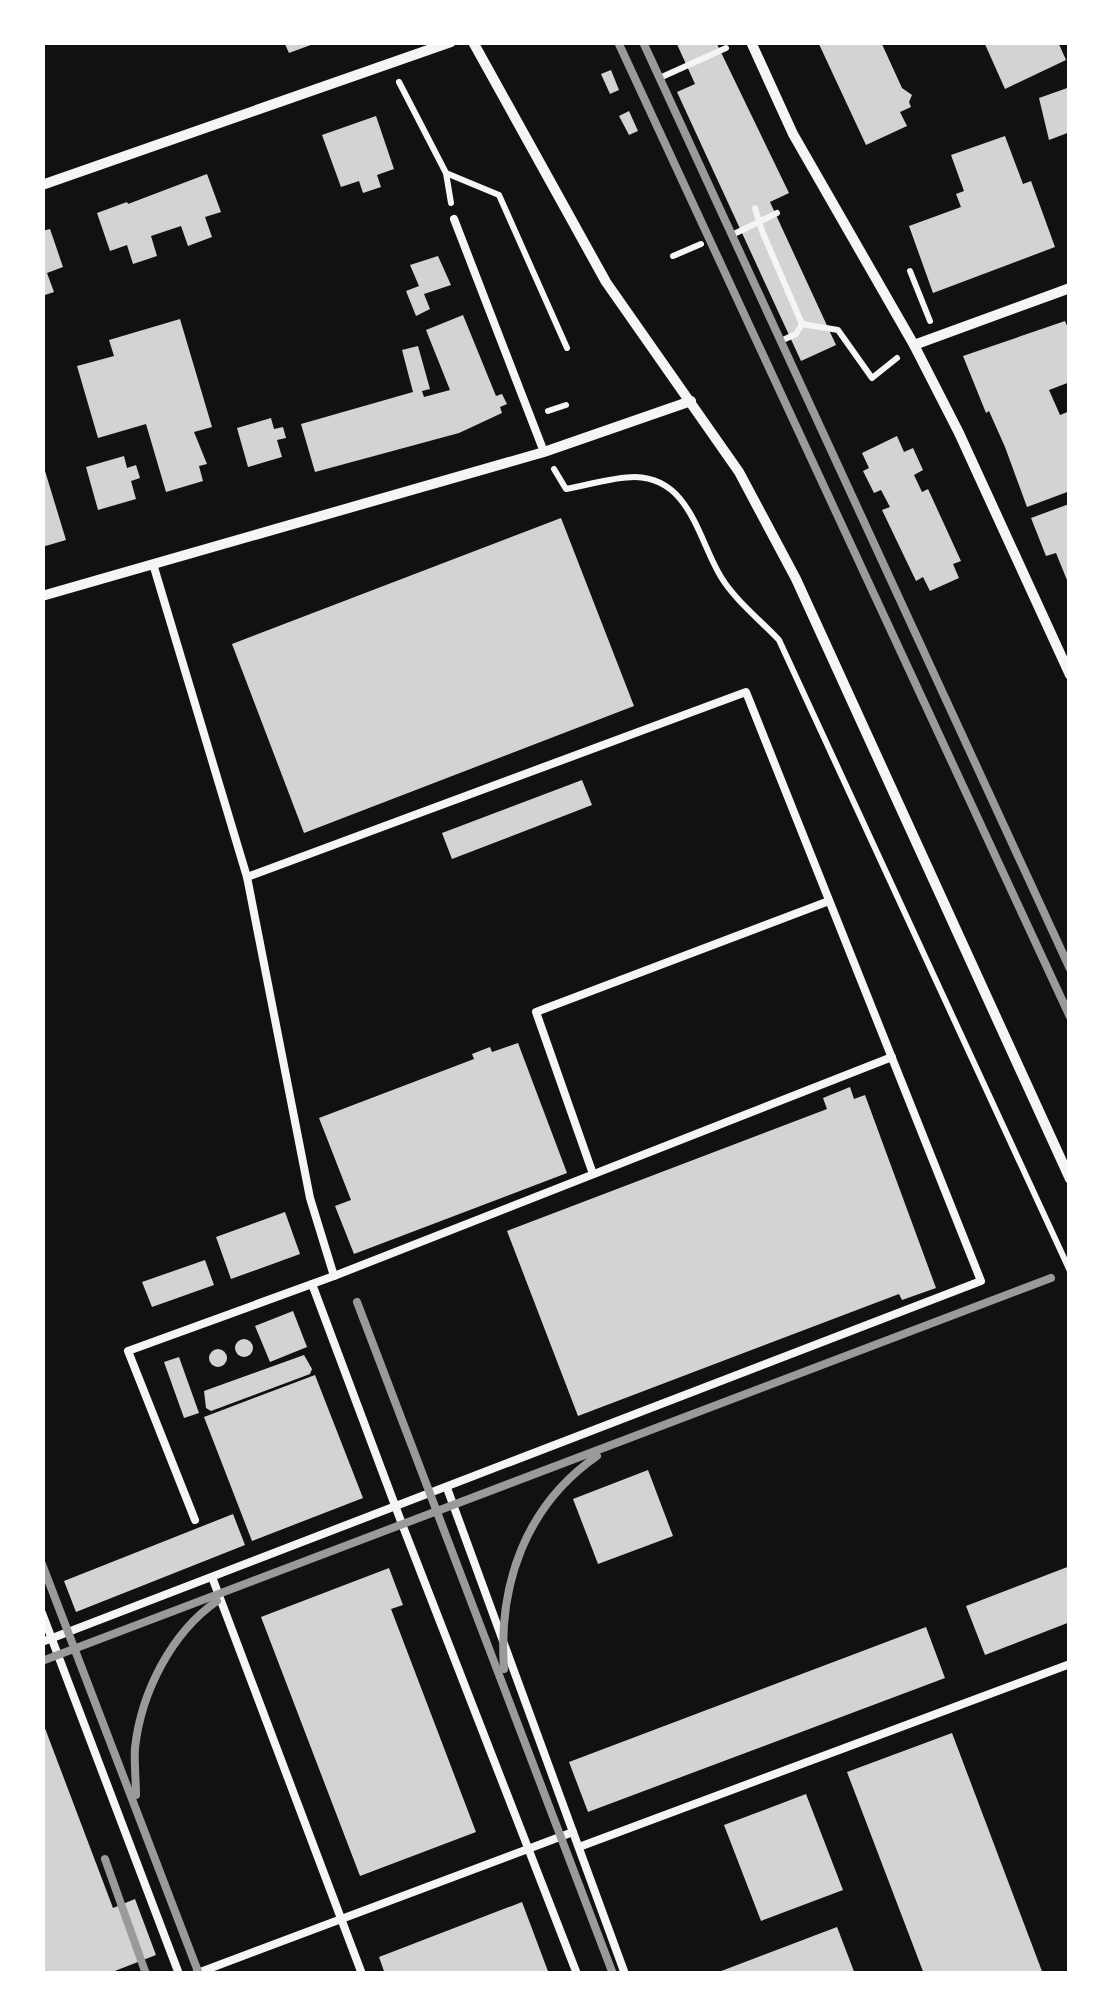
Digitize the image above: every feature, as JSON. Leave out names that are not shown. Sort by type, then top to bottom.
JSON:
[{"type":"street","points":[[42,185],[451,42]]},
{"type":"street","points":[[473,42],[606,282],[739,472],[796,579],[1070,1179]]},
{"type":"street","points":[[751,42],[793,134],[914,345],[959,434],[1070,675]]},
{"type":"street","points":[[914,345],[1070,288]]},
{"type":"street","points":[[42,596],[544,452],[690,401]]},
{"type":"lane","points":[[454,218],[544,452]]},
{"type":"lane","points":[[153,564],[247,877],[310,1198],[334,1276]]},
{"type":"lane","points":[[42,1642],[981,1281],[746,692],[247,877]]},
{"type":"lane","points":[[593,1174],[536,1012],[829,901]]},
{"type":"lane","points":[[194,1520],[128,1352],[334,1276],[892,1057]]},
{"type":"lane","points":[[312,1284],[577,1974]]},
{"type":"lane","points":[[447,1488],[625,1974]]},
{"type":"lane","points":[[212,1577],[362,1974]]},
{"type":"lane","points":[[42,1614],[179,1974]]},
{"type":"lane","points":[[579,1847],[1070,1664]]},
{"type":"lane","points":[[195,1974],[573,1832]]},
{"type":"path","points":[[664,76],[726,48]]},
{"type":"path","points":[[390,65],[446,173],[454,218]]},
{"type":"path","points":[[446,173],[498,195],[567,348]]},
{"type":"path","points":[[756,208],[802,324]]},
{"type":"path","points":[[736,233],[777,213]]},
{"type":"path","points":[[672,256],[701,244]]},
{"type":"path","points":[[690,248],[696,258]]},
{"type":"path","points":[[910,271],[936,337]]},
{"type":"path","points":[[802,324],[838,330],[872,378],[914,345]]},
{"type":"path","points":[[785,339],[796,334],[802,324]]},
{"type":"path","points":[[544,452],[566,488],[634,477],[657,480],[671,487],[682,499],[722,580],[779,640],[1070,1270]]},
{"type":"building","points":[[284,42],[316,42],[316,43],[289,53]]},
{"type":"building","points":[[676,42],[716,42],[789,193],[770,202],[836,345],[801,361],[677,92],[695,84]]},
{"type":"building","points":[[818,42],[881,42],[902,88],[912,95],[911,107],[900,112],[907,126],[866,145]]},
{"type":"building","points":[[984,42],[1058,42],[1066,60],[1005,89]]},
{"type":"building","points":[[611,70],[619,90],[610,94],[601,74]]},
{"type":"building","points":[[1070,87],[1070,132],[1049,140],[1039,98]]},
{"type":"building","points":[[629,111],[638,131],[629,135],[619,116]]},
{"type":"building","points":[[376,116],[394,169],[377,175],[381,187],[363,193],[359,181],[341,187],[322,135]]},
{"type":"building","points":[[1005,136],[1023,184],[1031,181],[1055,247],[933,293],[909,226],[961,207],[956,194],[964,191],[951,155]]},
{"type":"building","points":[[207,174],[221,212],[205,217],[212,237],[188,246],[181,226],[151,236],[157,256],[133,264],[127,245],[110,251],[97,213]]},
{"type":"building","points":[[50,229],[63,267],[47,273],[54,292],[42,296],[42,231]]},
{"type":"building","points":[[438,256],[451,285],[424,294],[430,309],[416,316],[406,291],[419,286],[410,265]]},
{"type":"building","points":[[463,315],[496,396],[502,394],[507,404],[500,407],[502,413],[459,433],[315,472],[301,424],[413,392],[402,350],[418,346],[430,389],[422,391],[424,397],[450,390],[426,330]]},
{"type":"building","points":[[180,319],[212,427],[194,432],[207,464],[199,466],[203,481],[166,492],[146,424],[98,438],[77,366],[114,356],[109,340]]},
{"type":"building","points":[[1065,321],[1070,333],[1070,382],[1049,390],[1060,415],[1070,411],[1070,491],[1027,507],[1005,447],[989,411],[986,413],[963,356]]},
{"type":"building","points":[[271,418],[274,429],[283,427],[286,438],[277,440],[282,457],[248,467],[237,428]]},
{"type":"building","points":[[897,436],[904,452],[913,448],[923,470],[914,475],[922,492],[928,489],[961,561],[953,564],[959,578],[930,591],[923,577],[916,581],[882,510],[890,507],[881,490],[874,493],[863,471],[869,468],[862,453]]},
{"type":"building","points":[[124,456],[127,468],[136,465],[140,478],[131,481],[136,499],[98,510],[86,467]]},
{"type":"building","points":[[42,461],[66,540],[42,547]]},
{"type":"building","points":[[1069,504],[1069,585],[1056,553],[1046,556],[1031,518]]},
{"type":"building","points":[[561,518],[634,706],[304,833],[232,644]]},
{"type":"building","points":[[582,780],[592,805],[452,859],[442,833]]},
{"type":"building","points":[[518,1043],[567,1173],[354,1254],[335,1206],[351,1200],[319,1118],[474,1059],[472,1054],[490,1047],[492,1052]]},
{"type":"building","points":[[850,1087],[854,1099],[865,1095],[936,1288],[902,1300],[899,1294],[578,1416],[507,1231],[827,1109],[823,1098]]},
{"type":"building","points":[[285,1212],[300,1254],[231,1279],[216,1237]]},
{"type":"building","points":[[205,1260],[214,1285],[152,1307],[142,1282]]},
{"type":"building","points":[[293,1311],[307,1347],[270,1362],[255,1326]]},
{"type":"building","points":[[244,1339],[253,1348],[244,1357],[235,1348]]},
{"type":"building","points":[[218,1349],[227,1358],[218,1367],[209,1358]]},
{"type":"building","points":[[304,1355],[312,1369],[310,1374],[211,1411],[206,1408],[204,1391]]},
{"type":"building","points":[[179,1357],[199,1413],[184,1418],[164,1362]]},
{"type":"building","points":[[315,1375],[363,1498],[252,1541],[204,1417]]},
{"type":"building","points":[[648,1470],[673,1536],[598,1564],[573,1499]]},
{"type":"building","points":[[233,1514],[245,1545],[76,1612],[64,1581]]},
{"type":"building","points":[[1070,1566],[1070,1622],[985,1655],[966,1606]]},
{"type":"building","points":[[389,1568],[403,1605],[391,1609],[476,1832],[360,1876],[261,1617]]},
{"type":"building","points":[[926,1627],[945,1678],[588,1812],[569,1762]]},
{"type":"building","points":[[43,1723],[113,1908],[135,1899],[156,1955],[107,1974],[42,1974]]},
{"type":"building","points":[[952,1733],[1043,1974],[924,1974],[847,1772]]},
{"type":"building","points":[[806,1794],[843,1890],[761,1921],[724,1825]]},
{"type":"building","points":[[522,1902],[549,1974],[385,1974],[379,1957]]},
{"type":"building","points":[[837,1927],[855,1974],[716,1974],[716,1973]]},
{"type":"railway","points":[[618,42],[1070,1017]]},
{"type":"railway","points":[[643,42],[1070,969]]},
{"type":"railway","points":[[42,1661],[1051,1278]]},
{"type":"railway","points":[[357,1302],[613,1974]]},
{"type":"railway","points":[[504,1669],[506,1607],[521,1550],[551,1499],[597,1456]]},
{"type":"railway","points":[[42,1564],[199,1974]]},
{"type":"railway","points":[[136,1795],[135,1748],[151,1686],[172,1647],[217,1601]]},
{"type":"railway","points":[[105,1859],[146,1974]]}]
